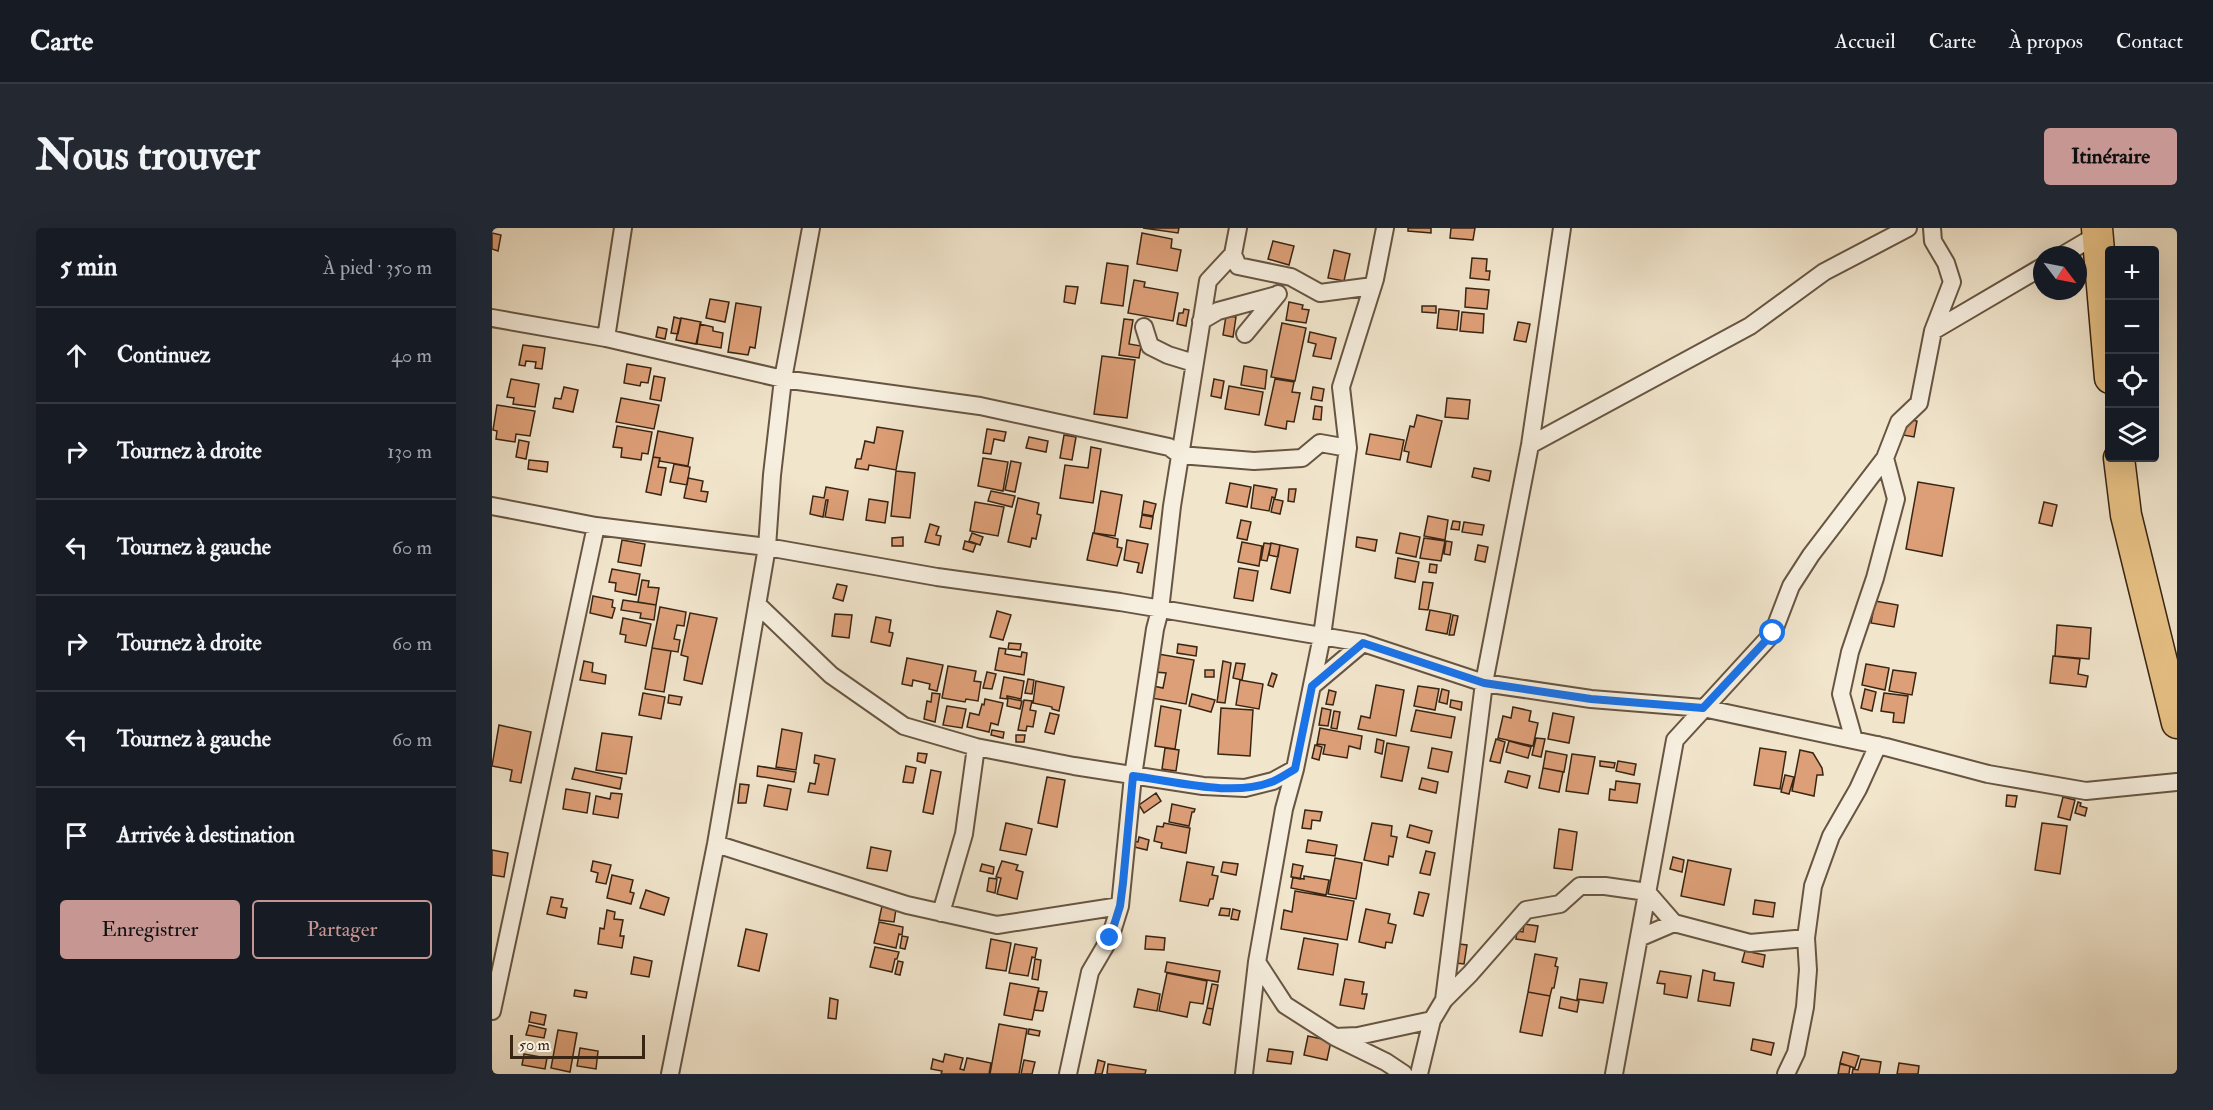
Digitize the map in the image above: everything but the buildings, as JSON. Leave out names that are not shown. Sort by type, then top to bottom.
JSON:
[{"type":"highway","points":[[2097,232],[2107,354]]},
{"type":"highway","points":[[2119,462],[2126,516],[2177,723]]},
{"type":"street","points":[[606,338],[623,228]]},
{"type":"street","points":[[670,1074],[716,844],[758,604],[767,547],[783,379],[811,228]]},
{"type":"street","points":[[1068,1074],[1090,972],[1110,938],[1120,906],[1133,776],[1155,629],[1160,610],[1180,455],[1208,281],[1233,254],[1238,228]]},
{"type":"street","points":[[1244,1074],[1257,962],[1284,809],[1295,769],[1322,636],[1348,448],[1341,387],[1373,286],[1385,228]]},
{"type":"street","points":[[1444,1000],[1484,683],[1530,445],[1562,228]]},
{"type":"street","points":[[1530,445],[1750,326],[1824,272],[1908,228]]},
{"type":"street","points":[[1614,1074],[1675,740],[1773,633],[1791,586],[1885,458],[1899,422],[1919,403],[1933,331],[1952,282],[1946,263],[1933,241],[1932,228]]},
{"type":"street","points":[[2076,246],[2097,232]]},
{"type":"street","points":[[1233,254],[1238,266],[1292,277],[1320,293],[1373,286]]},
{"type":"street","points":[[1933,331],[2033,272]]},
{"type":"street","points":[[1245,334],[1292,277]]},
{"type":"street","points":[[1201,321],[1218,311],[1276,295]]},
{"type":"street","points":[[492,318],[606,338],[783,379],[980,406],[1169,447],[1180,455],[1254,461],[1302,458],[1320,443],[1348,448]]},
{"type":"street","points":[[1144,327],[1150,346],[1168,355],[1194,363]]},
{"type":"street","points":[[1854,740],[1841,694],[1850,652],[1875,578],[1896,500],[1885,458]]},
{"type":"street","points":[[492,506],[596,526],[767,547],[937,577],[1363,643],[1484,683],[1591,699],[1703,708],[1878,745],[1988,774],[2086,791],[2177,782]]},
{"type":"street","points":[[492,1011],[596,526]]},
{"type":"street","points":[[758,604],[831,675],[904,726],[976,747],[1133,776],[1203,786],[1245,788],[1273,781],[1295,769]]},
{"type":"street","points":[[1312,686],[1363,643]]},
{"type":"street","points":[[1786,1074],[1796,1053],[1805,1007],[1808,970],[1806,938],[1812,886],[1831,836],[1858,789],[1878,745]]},
{"type":"street","points":[[941,913],[964,834],[976,747]]},
{"type":"street","points":[[716,844],[907,905],[997,925],[1120,906]]},
{"type":"street","points":[[1419,1074],[1432,1020],[1444,1000],[1526,910],[1560,904],[1580,886],[1605,886],[1647,892],[1674,924],[1750,943],[1806,938]]},
{"type":"street","points":[[1639,938],[1674,924]]},
{"type":"street","points":[[1257,962],[1285,1005],[1335,1037],[1386,1062],[1404,1074]]},
{"type":"street","points":[[1335,1037],[1358,1036],[1432,1020]]},
{"type":"route","points":[[1110,938],[1120,906],[1133,776],[1203,786],[1245,788],[1273,781],[1295,769],[1312,686],[1363,643],[1484,683],[1591,699],[1703,708],[1773,633]]}]
